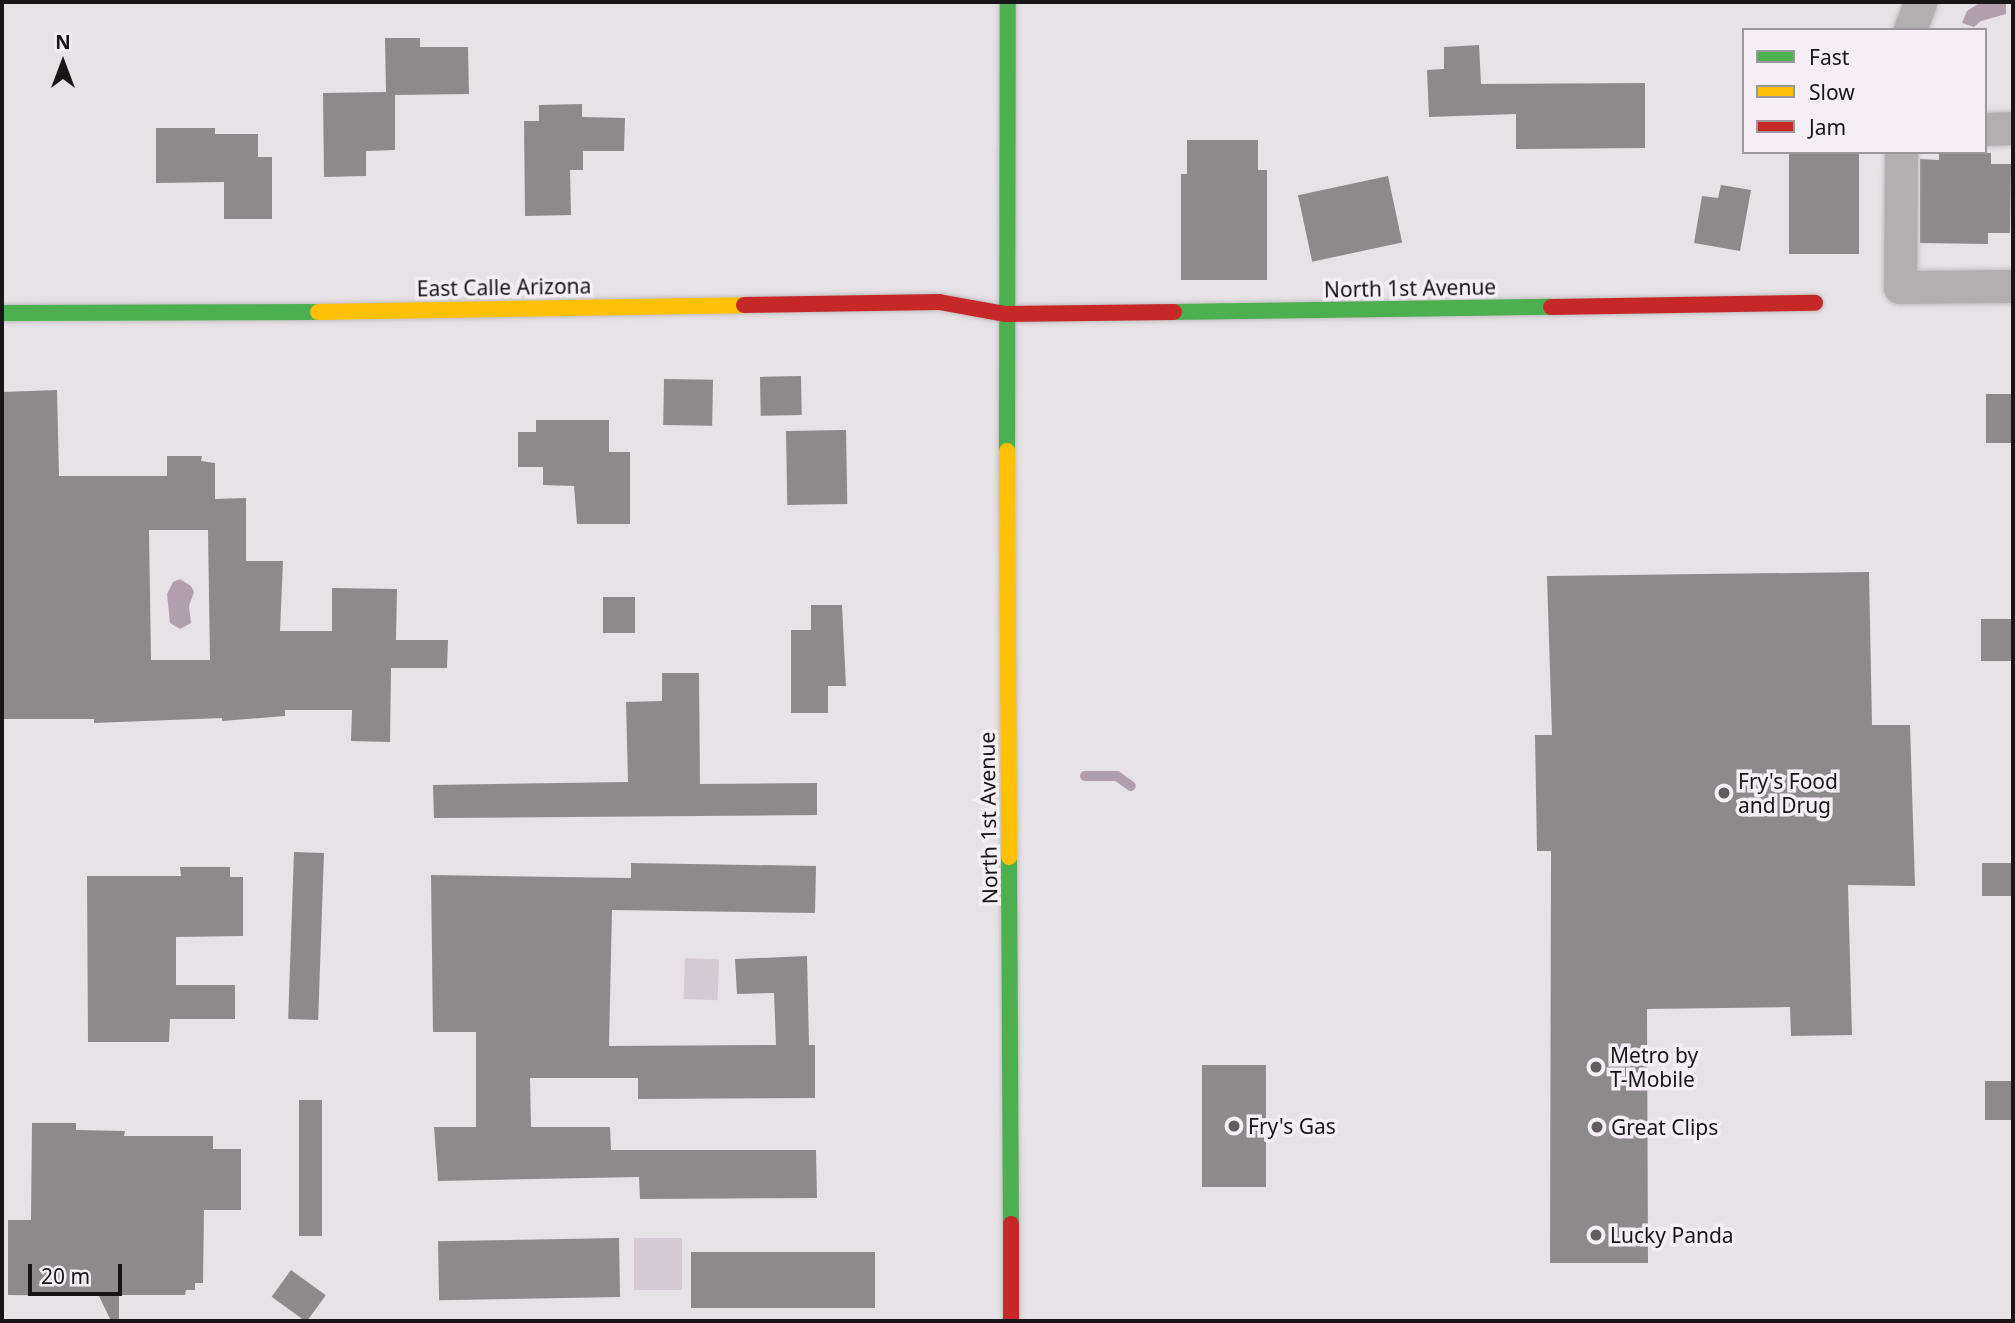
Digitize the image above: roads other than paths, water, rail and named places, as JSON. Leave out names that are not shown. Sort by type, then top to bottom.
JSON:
[{"type":"street","name":"North 1st Avenue","points":[[1008,2],[1006,314],[1011,1321]]},
{"type":"street","points":[[1911,28],[1920,2]]},
{"type":"street","points":[[1987,129],[2013,128]]},
{"type":"street","points":[[1901,154],[1900,287],[2013,286]]},
{"type":"street","name":"East Calle Arizona","points":[[2,313],[205,314],[939,302],[1006,314]]},
{"type":"street","name":"North 1st Avenue","points":[[1006,314],[1815,303]]},
{"type":"waterway","points":[[1085,776],[1117,776],[1131,786]]},
{"type":"place","name":"Fry's Food and Drug","points":[[1724,793]]},
{"type":"place","name":"Metro by T-Mobile","points":[[1596,1067]]},
{"type":"place","name":"Fry's Gas","points":[[1234,1126]]},
{"type":"place","name":"Great Clips","points":[[1597,1127]]},
{"type":"place","name":"Lucky Panda","points":[[1596,1235]]}]
